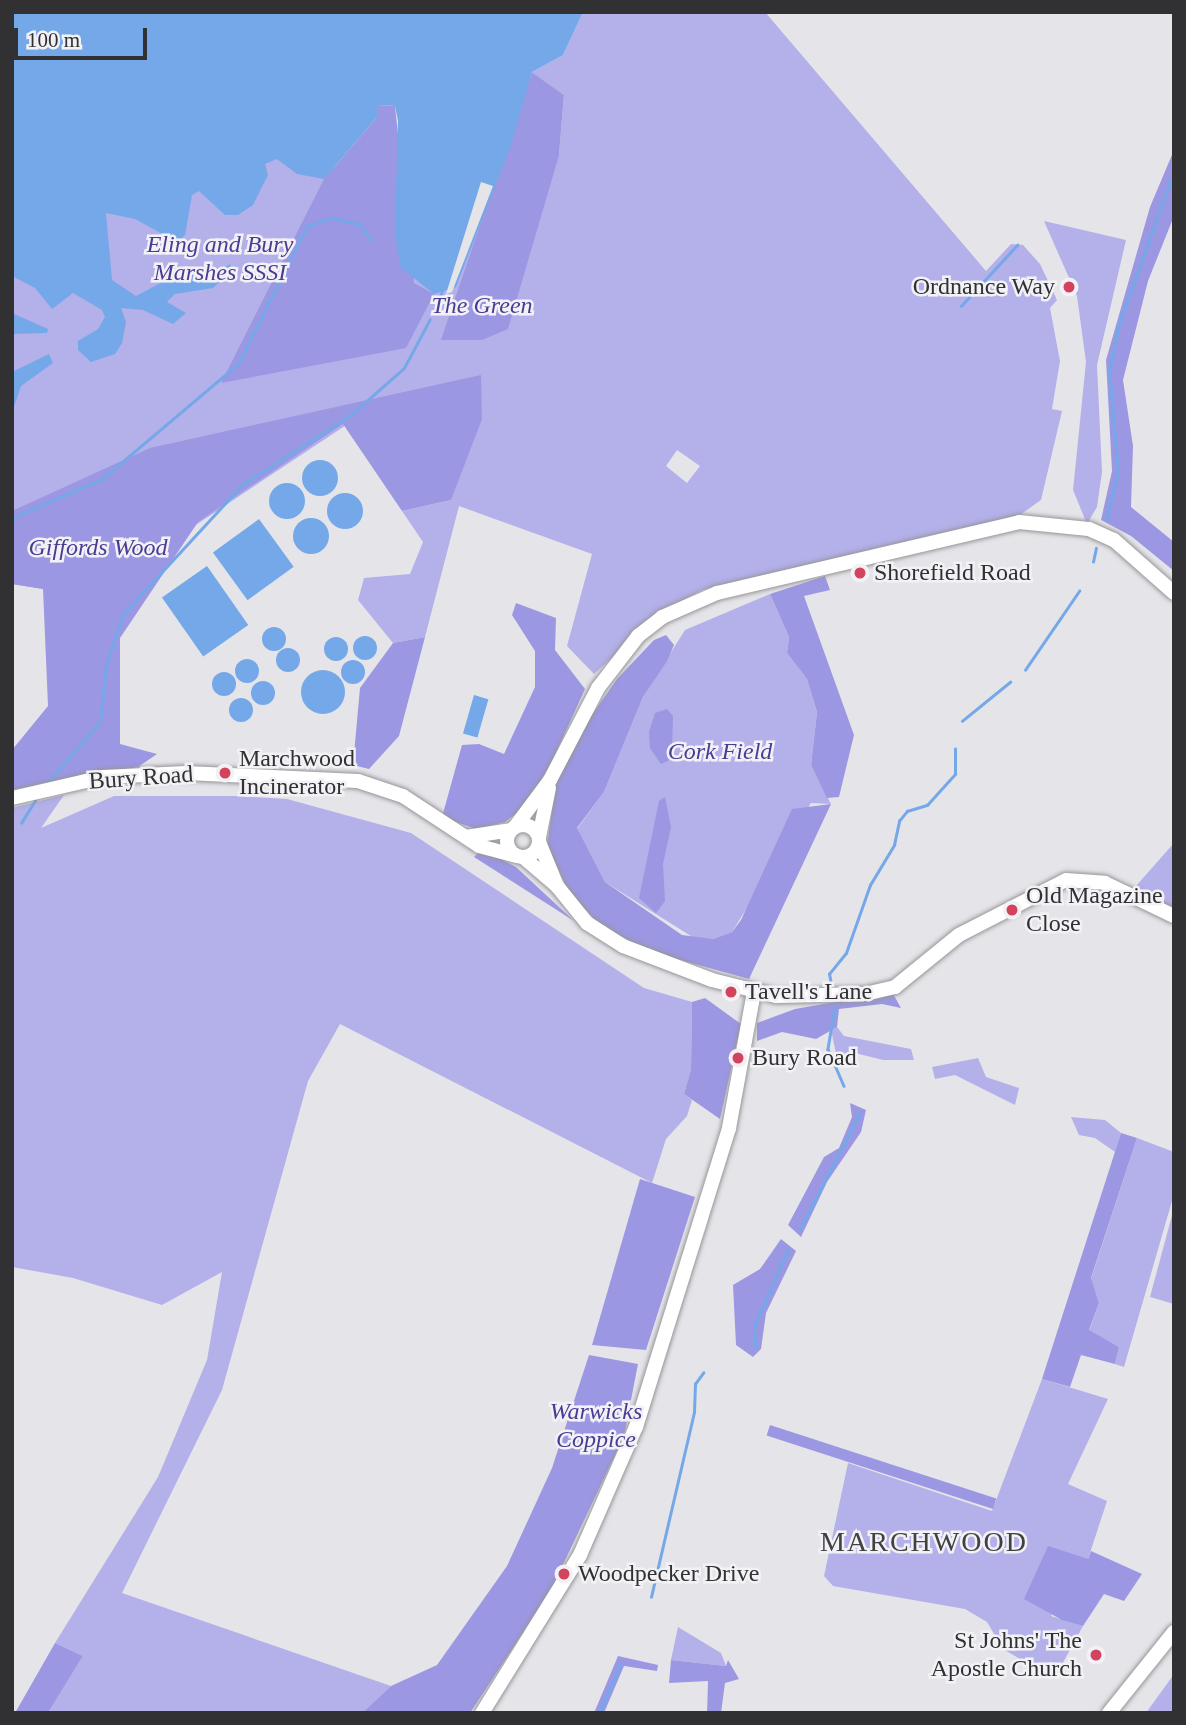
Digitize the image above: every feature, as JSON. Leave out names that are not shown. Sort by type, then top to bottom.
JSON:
[{"type":"street","points":[[1174,593],[1149,565],[1102,534],[1019,522],[717,593],[662,617],[638,636],[598,688],[550,780],[513,828],[507,845],[557,886],[587,923],[623,946],[754,992],[825,996],[895,986],[959,935],[1066,880],[1105,883],[1174,916]]},
{"type":"street","name":"Bury Road","points":[[12,798],[103,776],[186,772],[358,781],[403,796],[466,837],[520,857]]},
{"type":"street","points":[[520,857],[533,854],[539,839],[550,780]]},
{"type":"street","points":[[466,837],[529,826],[539,839],[557,886]]},
{"type":"street","points":[[482,1713],[580,1555],[636,1427],[729,1128],[754,992]]},
{"type":"street","points":[[1109,1713],[1174,1632]]},
{"type":"green space","name":"Eling and Bury Marshes SSSI","points":[[583,12],[765,12],[986,271],[1011,244],[1023,245],[1040,264],[1057,300],[1050,308],[1060,361],[1052,409],[1062,411],[1041,500],[1017,517],[702,590],[663,611],[594,674],[567,646],[592,554],[459,506],[425,637],[393,643],[358,600],[364,578],[410,574],[423,542],[402,511],[451,500],[480,376],[390,396],[107,584],[43,589],[12,584],[12,33],[462,222],[559,155],[564,95],[532,72],[563,55]],"holes":[[[677,450],[700,466],[687,483],[666,466]]]},
{"type":"green space","name":"The Green","points":[[532,72],[564,95],[559,155],[508,329],[482,340],[441,340]]},
{"type":"green space","points":[[377,105],[395,106],[414,283],[434,294],[406,348],[221,383],[324,179],[377,117]]},
{"type":"green space","points":[[1174,150],[1174,216],[1148,281],[1123,380],[1133,446],[1131,507],[1174,542],[1174,571],[1131,536],[1101,520],[1112,471],[1106,360],[1150,207]]},
{"type":"green space","points":[[1044,221],[1126,240],[1097,365],[1102,472],[1097,507],[1087,524],[1073,490],[1086,362],[1077,296]]},
{"type":"green space","name":"Giffords Wood","points":[[481,375],[482,419],[451,500],[402,511],[343,424],[198,522],[120,638],[120,744],[157,754],[138,767],[12,790],[12,750],[48,706],[43,589],[12,584],[12,511],[150,448]]},
{"type":"green space","points":[[825,576],[830,590],[804,596],[854,735],[839,797],[827,798],[811,765],[817,712],[807,679],[787,653],[789,637],[770,594]]},
{"type":"green space","name":"Cork Field","points":[[770,594],[789,637],[787,653],[807,679],[817,712],[811,765],[831,804],[811,803],[732,932],[713,939],[694,938],[605,882],[577,829],[604,792],[643,697],[685,630]]},
{"type":"green space","points":[[516,603],[556,618],[555,650],[585,689],[548,770],[522,809],[505,822],[476,829],[442,817],[462,745],[479,744],[504,754],[535,687],[535,651],[512,615]]},
{"type":"green space","points":[[666,635],[674,645],[667,661],[643,697],[604,792],[577,828],[605,882],[682,935],[713,939],[732,932],[741,920],[792,809],[831,804],[749,979],[648,951],[599,924],[569,892],[547,846],[556,782],[580,732],[617,679],[654,640]]},
{"type":"green space","points":[[425,637],[399,736],[369,769],[353,765],[360,688],[393,643]]},
{"type":"green space","points":[[667,709],[673,716],[672,748],[668,761],[661,764],[650,748],[649,732],[655,713]]},
{"type":"green space","points":[[64,795],[41,828],[114,796],[237,796],[287,799],[411,833],[644,988],[692,1002],[691,1069],[684,1094],[692,1100],[687,1116],[666,1139],[652,1183],[340,1024],[308,1081],[222,1390],[122,1593],[391,1686],[362,1713],[48,1713],[83,1656],[55,1643],[158,1477],[207,1360],[222,1272],[162,1305],[73,1278],[12,1267],[12,808]]},
{"type":"green space","points":[[665,797],[671,827],[663,864],[665,901],[656,913],[639,898],[659,801]]},
{"type":"green space","points":[[1174,843],[1174,912],[1136,886]]},
{"type":"green space","points":[[482,849],[516,867],[574,921],[474,857]]},
{"type":"green space","points":[[892,992],[901,1008],[882,1004],[839,1009],[837,1027],[816,1039],[782,1032],[757,1041],[757,1023],[795,1009]]},
{"type":"green space","points":[[705,998],[741,1024],[720,1119],[684,1094],[691,1069],[692,1002]]},
{"type":"green space","points":[[837,1027],[844,1036],[911,1049],[914,1060],[883,1060],[851,1052],[837,1058],[831,1030]]},
{"type":"green space","points":[[978,1058],[986,1077],[1019,1088],[1015,1105],[955,1075],[935,1079],[932,1067]]},
{"type":"green space","points":[[850,1103],[866,1110],[861,1132],[827,1182],[801,1237],[788,1225],[824,1157],[839,1148],[852,1117]]},
{"type":"green space","points":[[1071,1117],[1105,1120],[1121,1133],[1115,1152],[1095,1138],[1079,1135]]},
{"type":"green space","points":[[1121,1133],[1137,1138],[1091,1278],[1099,1303],[1089,1330],[1119,1347],[1115,1364],[1081,1355],[1070,1387],[1042,1379]]},
{"type":"green space","points":[[1137,1138],[1174,1152],[1174,1194],[1124,1367],[1115,1364],[1119,1347],[1089,1331],[1099,1303],[1091,1279]]},
{"type":"green space","points":[[640,1179],[695,1197],[646,1350],[592,1345]]},
{"type":"green space","points":[[1174,1208],[1174,1304],[1150,1297]]},
{"type":"green space","points":[[781,1239],[796,1251],[766,1313],[761,1349],[753,1357],[736,1345],[733,1285],[760,1269]]},
{"type":"green space","name":"Warwicks Coppice","points":[[589,1355],[638,1364],[624,1436],[551,1590],[470,1713],[362,1713],[391,1686],[437,1665],[507,1566],[552,1468]]},
{"type":"green space","points":[[1042,1379],[1108,1399],[1068,1484],[1107,1501],[1088,1559],[1051,1616],[1083,1626],[1054,1679],[1003,1649],[987,1622],[965,1609],[833,1586],[824,1576],[848,1463],[992,1511]]},
{"type":"green space","points":[[770,1425],[996,1499],[993,1509],[767,1435]]},
{"type":"green space","points":[[1048,1546],[1088,1559],[1091,1551],[1142,1574],[1124,1601],[1104,1594],[1083,1626],[1062,1620],[1024,1599]]},
{"type":"green space","points":[[678,1627],[721,1653],[726,1666],[671,1660]]},
{"type":"green space","points":[[55,1643],[83,1656],[48,1713],[15,1713]]},
{"type":"green space","points":[[618,1656],[658,1665],[657,1671],[624,1666],[604,1713],[594,1713]]},
{"type":"green space","points":[[671,1660],[726,1666],[728,1660],[739,1679],[725,1683],[721,1713],[707,1713],[708,1681],[669,1683]]},
{"type":"green space","points":[[1174,1674],[1174,1713],[1146,1713]]},
{"type":"shaded area","points":[[12,12],[583,12],[563,55],[532,72],[511,145],[456,287],[434,294],[400,267],[395,233],[398,121],[395,106],[377,105],[377,117],[324,179],[297,174],[277,159],[265,164],[268,175],[253,205],[238,215],[225,215],[199,191],[192,195],[185,235],[177,242],[135,219],[106,213],[112,280],[136,296],[187,269],[211,276],[230,264],[232,270],[213,288],[175,294],[167,302],[186,313],[173,324],[143,310],[121,308],[126,322],[122,343],[115,354],[91,362],[78,350],[78,341],[98,329],[105,317],[102,310],[73,293],[52,309],[35,288],[12,276]]},
{"type":"shaded area","points":[[12,313],[48,329],[47,333],[12,334]]},
{"type":"shaded area","points":[[49,354],[53,363],[21,386],[12,412],[12,372]]},
{"type":"shaded area","points":[[320,460],[332,466],[338,478],[332,490],[320,496],[308,490],[302,478],[308,466]]},
{"type":"shaded area","points":[[287,483],[300,488],[305,501],[300,514],[287,519],[274,514],[269,501],[274,488]]},
{"type":"shaded area","points":[[345,493],[358,498],[363,511],[358,524],[345,529],[332,524],[327,511],[332,498]]},
{"type":"shaded area","points":[[311,518],[324,523],[329,536],[324,549],[311,554],[298,549],[293,536],[298,523]]},
{"type":"shaded area","points":[[259,519],[294,567],[248,600],[213,553]]},
{"type":"shaded area","points":[[207,566],[248,625],[203,657],[162,598]]},
{"type":"shaded area","points":[[274,627],[285,634],[286,639],[279,650],[274,651],[263,644],[262,639],[269,628]]},
{"type":"shaded area","points":[[365,636],[376,643],[377,648],[370,659],[365,660],[354,653],[353,648],[360,637]]},
{"type":"shaded area","points":[[336,637],[347,644],[348,649],[341,660],[336,661],[325,654],[324,649],[331,638]]},
{"type":"shaded area","points":[[288,648],[299,655],[300,660],[293,671],[288,672],[277,665],[276,660],[283,649]]},
{"type":"shaded area","points":[[247,659],[258,666],[259,671],[252,682],[247,683],[236,676],[235,671],[242,660]]},
{"type":"shaded area","points":[[353,660],[364,667],[365,672],[358,683],[353,684],[342,677],[341,672],[348,661]]},
{"type":"shaded area","points":[[323,670],[339,676],[345,692],[339,708],[323,714],[307,708],[301,692],[307,676]]},
{"type":"shaded area","points":[[224,672],[235,679],[236,684],[229,695],[224,696],[213,689],[212,684],[219,673]]},
{"type":"shaded area","points":[[263,681],[274,688],[275,693],[268,704],[263,705],[252,698],[251,693],[258,682]]},
{"type":"shaded area","points":[[474,695],[488,699],[477,738],[463,733]]},
{"type":"shaded area","points":[[241,698],[252,705],[253,710],[246,721],[241,722],[230,715],[229,710],[236,699]]},
{"type":"pier","points":[[481,182],[493,186],[452,292],[446,294]]},
{"type":"waterway","points":[[1106,519],[1118,472],[1109,372],[1119,324],[1174,170]]},
{"type":"waterway","points":[[12,518],[102,479],[238,364],[307,226],[331,218],[360,224],[371,240]]},
{"type":"waterway","points":[[961,306],[1017,245]]},
{"type":"waterway","points":[[434,311],[442,291]]},
{"type":"waterway","points":[[48,782],[100,722],[106,665],[123,614],[242,485],[352,414],[404,368],[430,319]]},
{"type":"waterway","points":[[1093,562],[1096,548]]},
{"type":"waterway","points":[[1025,670],[1079,591]]},
{"type":"waterway","points":[[962,721],[1010,682]]},
{"type":"waterway","points":[[831,984],[829,974],[846,953],[870,885],[894,845],[899,821],[907,811],[927,805],[955,774],[955,749]]},
{"type":"waterway","points":[[21,823],[36,799]]},
{"type":"waterway","points":[[835,1007],[828,1049],[844,1086]]},
{"type":"waterway","points":[[800,1229],[860,1113]]},
{"type":"waterway","points":[[755,1348],[754,1327],[788,1249]]},
{"type":"waterway","points":[[651,1597],[694,1412],[695,1384],[703,1373]]},
{"type":"waterway","points":[[599,1713],[620,1665]]},
{"type":"place","name":"Ordnance Way","points":[[1069,287]]},
{"type":"place","name":"Shorefield Road","points":[[860,573]]},
{"type":"place","name":"Marchwood Incinerator","points":[[225,773]]},
{"type":"place","name":"Old Magazine Close","points":[[1012,910]]},
{"type":"place","name":"Tavell's Lane","points":[[731,992]]},
{"type":"place","name":"Bury Road","points":[[738,1058]]},
{"type":"place","name":"Woodpecker Drive","points":[[564,1574]]},
{"type":"place","name":"St Johns' The Apostle Church","points":[[1096,1655]]},
{"type":"district","name":"MARCHWOOD","points":[[924,1542]]}]
